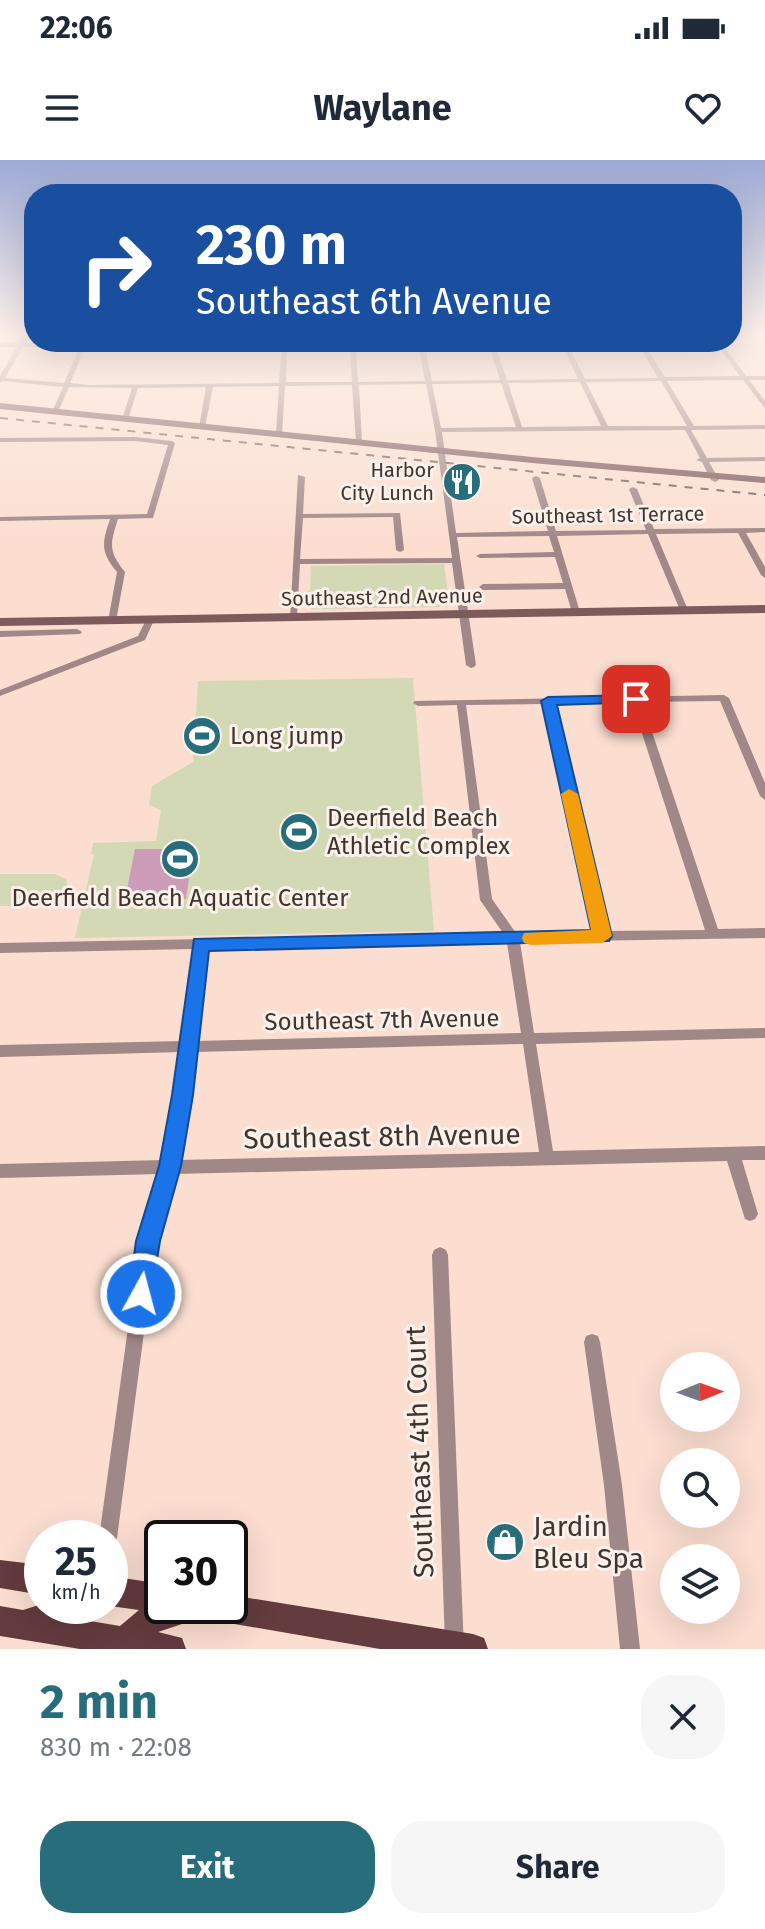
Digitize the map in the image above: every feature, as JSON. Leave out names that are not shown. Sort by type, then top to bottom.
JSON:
[{"type":"main road","points":[[0,406],[765,482]]},
{"type":"main road","name":"Southeast 2nd Avenue","points":[[0,622],[59,627],[150,620],[765,609]]},
{"type":"main road","points":[[0,1574],[24,1577]]},
{"type":"main road","points":[[248,1613],[464,1648]]},
{"type":"main road","points":[[126,1642],[144,1622]]},
{"type":"main road","points":[[10,1623],[171,1649]]},
{"type":"street","points":[[55,412],[59,403]]},
{"type":"street","points":[[125,419],[130,403]]},
{"type":"street","points":[[202,427],[206,403]]},
{"type":"street","points":[[279,434],[281,403]]},
{"type":"street","points":[[357,403],[359,442]]},
{"type":"street","points":[[432,403],[471,665]]},
{"type":"street","points":[[511,403],[520,430]]},
{"type":"street","points":[[593,403],[605,428]]},
{"type":"street","points":[[676,403],[715,478]]},
{"type":"street","points":[[438,430],[765,427]]},
{"type":"street","points":[[0,440],[135,439],[172,443],[150,516],[0,519]]},
{"type":"street","points":[[703,460],[765,459]]},
{"type":"street","points":[[293,617],[301,477]]},
{"type":"street","points":[[536,478],[576,612]]},
{"type":"street","points":[[633,489],[684,610]]},
{"type":"street","points":[[299,516],[397,515],[400,550]]},
{"type":"street","points":[[112,621],[121,572],[107,557],[106,543],[115,517]]},
{"type":"street","name":"Southeast 1st Terrace","points":[[452,535],[765,530]]},
{"type":"street","points":[[741,531],[765,575]]},
{"type":"street","points":[[480,556],[559,554]]},
{"type":"street","points":[[296,562],[456,560]]},
{"type":"street","points":[[483,587],[568,586]]},
{"type":"street","points":[[0,693],[142,638],[150,620]]},
{"type":"street","points":[[0,634],[59,627],[77,632]]},
{"type":"street","points":[[418,703],[724,698],[765,796]]},
{"type":"street","points":[[636,699],[713,934]]},
{"type":"street","points":[[548,701],[602,936]]},
{"type":"street","points":[[461,702],[486,900],[513,939],[547,1158]]},
{"type":"street","points":[[0,948],[765,933]]},
{"type":"street","points":[[110,1520],[148,1241],[170,1166],[201,944]]},
{"type":"street","name":"Southeast 7th Avenue","points":[[0,1051],[765,1033]]},
{"type":"street","points":[[732,1153],[750,1214]]},
{"type":"street","name":"Southeast 8th Avenue","points":[[0,1171],[765,1153]]},
{"type":"street","name":"Southeast 4th Court","points":[[440,1255],[464,1648]]},
{"type":"street","points":[[592,1342],[613,1485],[630,1649]]},
{"type":"green space","points":[[444,564],[449,600],[439,607],[312,609],[302,604],[303,593],[310,590],[311,566]]},
{"type":"green space","points":[[413,678],[434,931],[75,938],[94,854],[91,854],[93,843],[156,841],[161,810],[149,805],[152,786],[193,762],[198,681]]},
{"type":"green space","points":[[0,874],[55,874],[66,879],[69,891],[55,902],[46,904],[0,906]]},
{"type":"shaded area","points":[[135,849],[168,849],[164,873],[190,872],[186,899],[125,900]]},
{"type":"railway","points":[[0,418],[765,495]]},
{"type":"slow traffic","points":[[531,938],[602,936],[569,794]]},
{"type":"place","name":"Harbor City Lunch","points":[[462,482]]},
{"type":"place","name":"Long jump","points":[[202,736]]},
{"type":"place","name":"Deerfield Beach Athletic Complex","points":[[299,832]]},
{"type":"place","name":"Deerfield Beach Aquatic Center","points":[[180,859]]},
{"type":"place","name":"Jardin Bleu Spa","points":[[505,1542]]},
{"type":"route","points":[[141,1294],[148,1241],[170,1166],[183,1095],[201,944],[602,936],[548,701],[636,699]]}]
